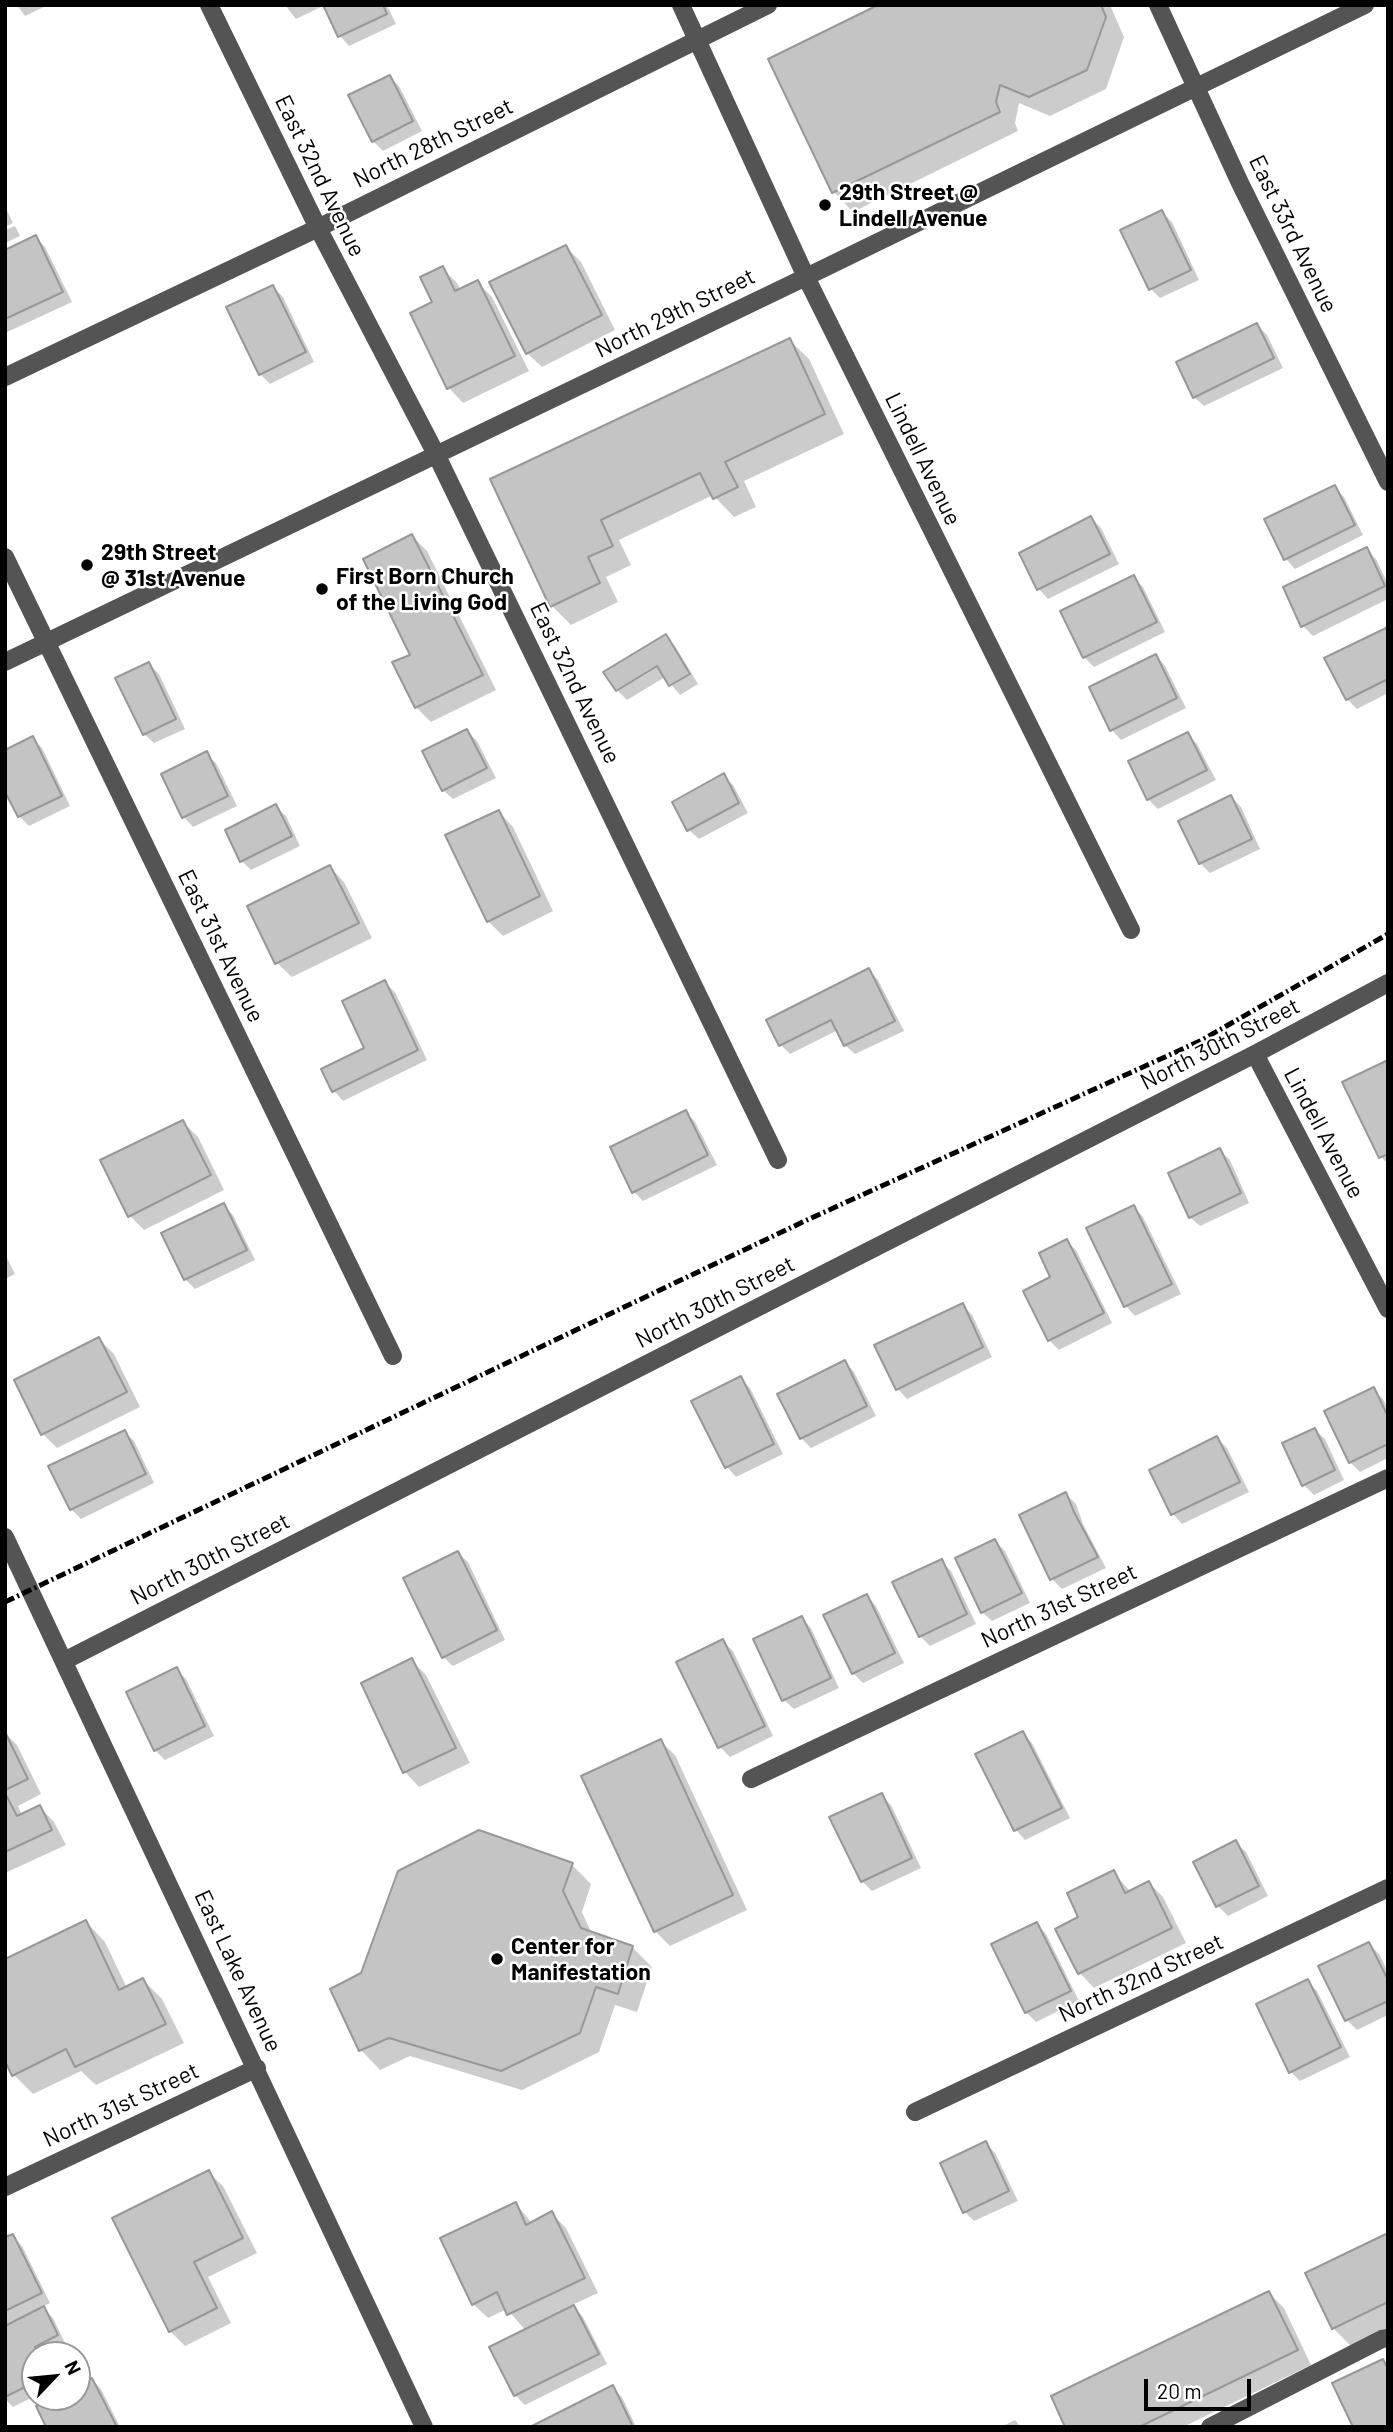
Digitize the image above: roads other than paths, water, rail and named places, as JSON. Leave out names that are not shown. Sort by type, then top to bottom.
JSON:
[{"type":"street","name":"East 32nd Avenue","points":[[209,5],[318,228],[436,454],[778,1160]]},
{"type":"street","name":"Lindell Avenue","points":[[681,5],[806,277],[1131,930]]},
{"type":"street","name":"North 28th Street","points":[[5,377],[318,228],[768,5]]},
{"type":"street","name":"East 33rd Avenue","points":[[1158,5],[1245,194],[1388,482]]},
{"type":"street","name":"North 29th Street","points":[[5,662],[1365,5]]},
{"type":"street","name":"East 31st Avenue","points":[[5,557],[393,1356]]},
{"type":"street","name":"North 30th Street","points":[[64,1661],[1255,1054],[1388,983]]},
{"type":"street","name":"Lindell Avenue","points":[[1255,1054],[1388,1309]]},
{"type":"street","name":"North 31st Street","points":[[751,1779],[1388,1478]]},
{"type":"street","name":"East Lake Avenue","points":[[5,1537],[425,2427]]},
{"type":"street","name":"North 32nd Street","points":[[915,2112],[1388,1888]]},
{"type":"street","name":"North 31st Street","points":[[5,2187],[257,2068]]},
{"type":"street","points":[[1210,2427],[1385,2339]]},
{"type":"railway","points":[[5,1602],[807,1220],[1200,1041],[1388,934]]},
{"type":"place","name":"29th Street @ Lindell Avenue","points":[[825,205]]},
{"type":"place","name":"29th Street @ 31st Avenue","points":[[87,565]]},
{"type":"place","name":"First Born Church of the Living God","points":[[322,589]]},
{"type":"place","name":"Center for Manifestation","points":[[497,1959]]}]
